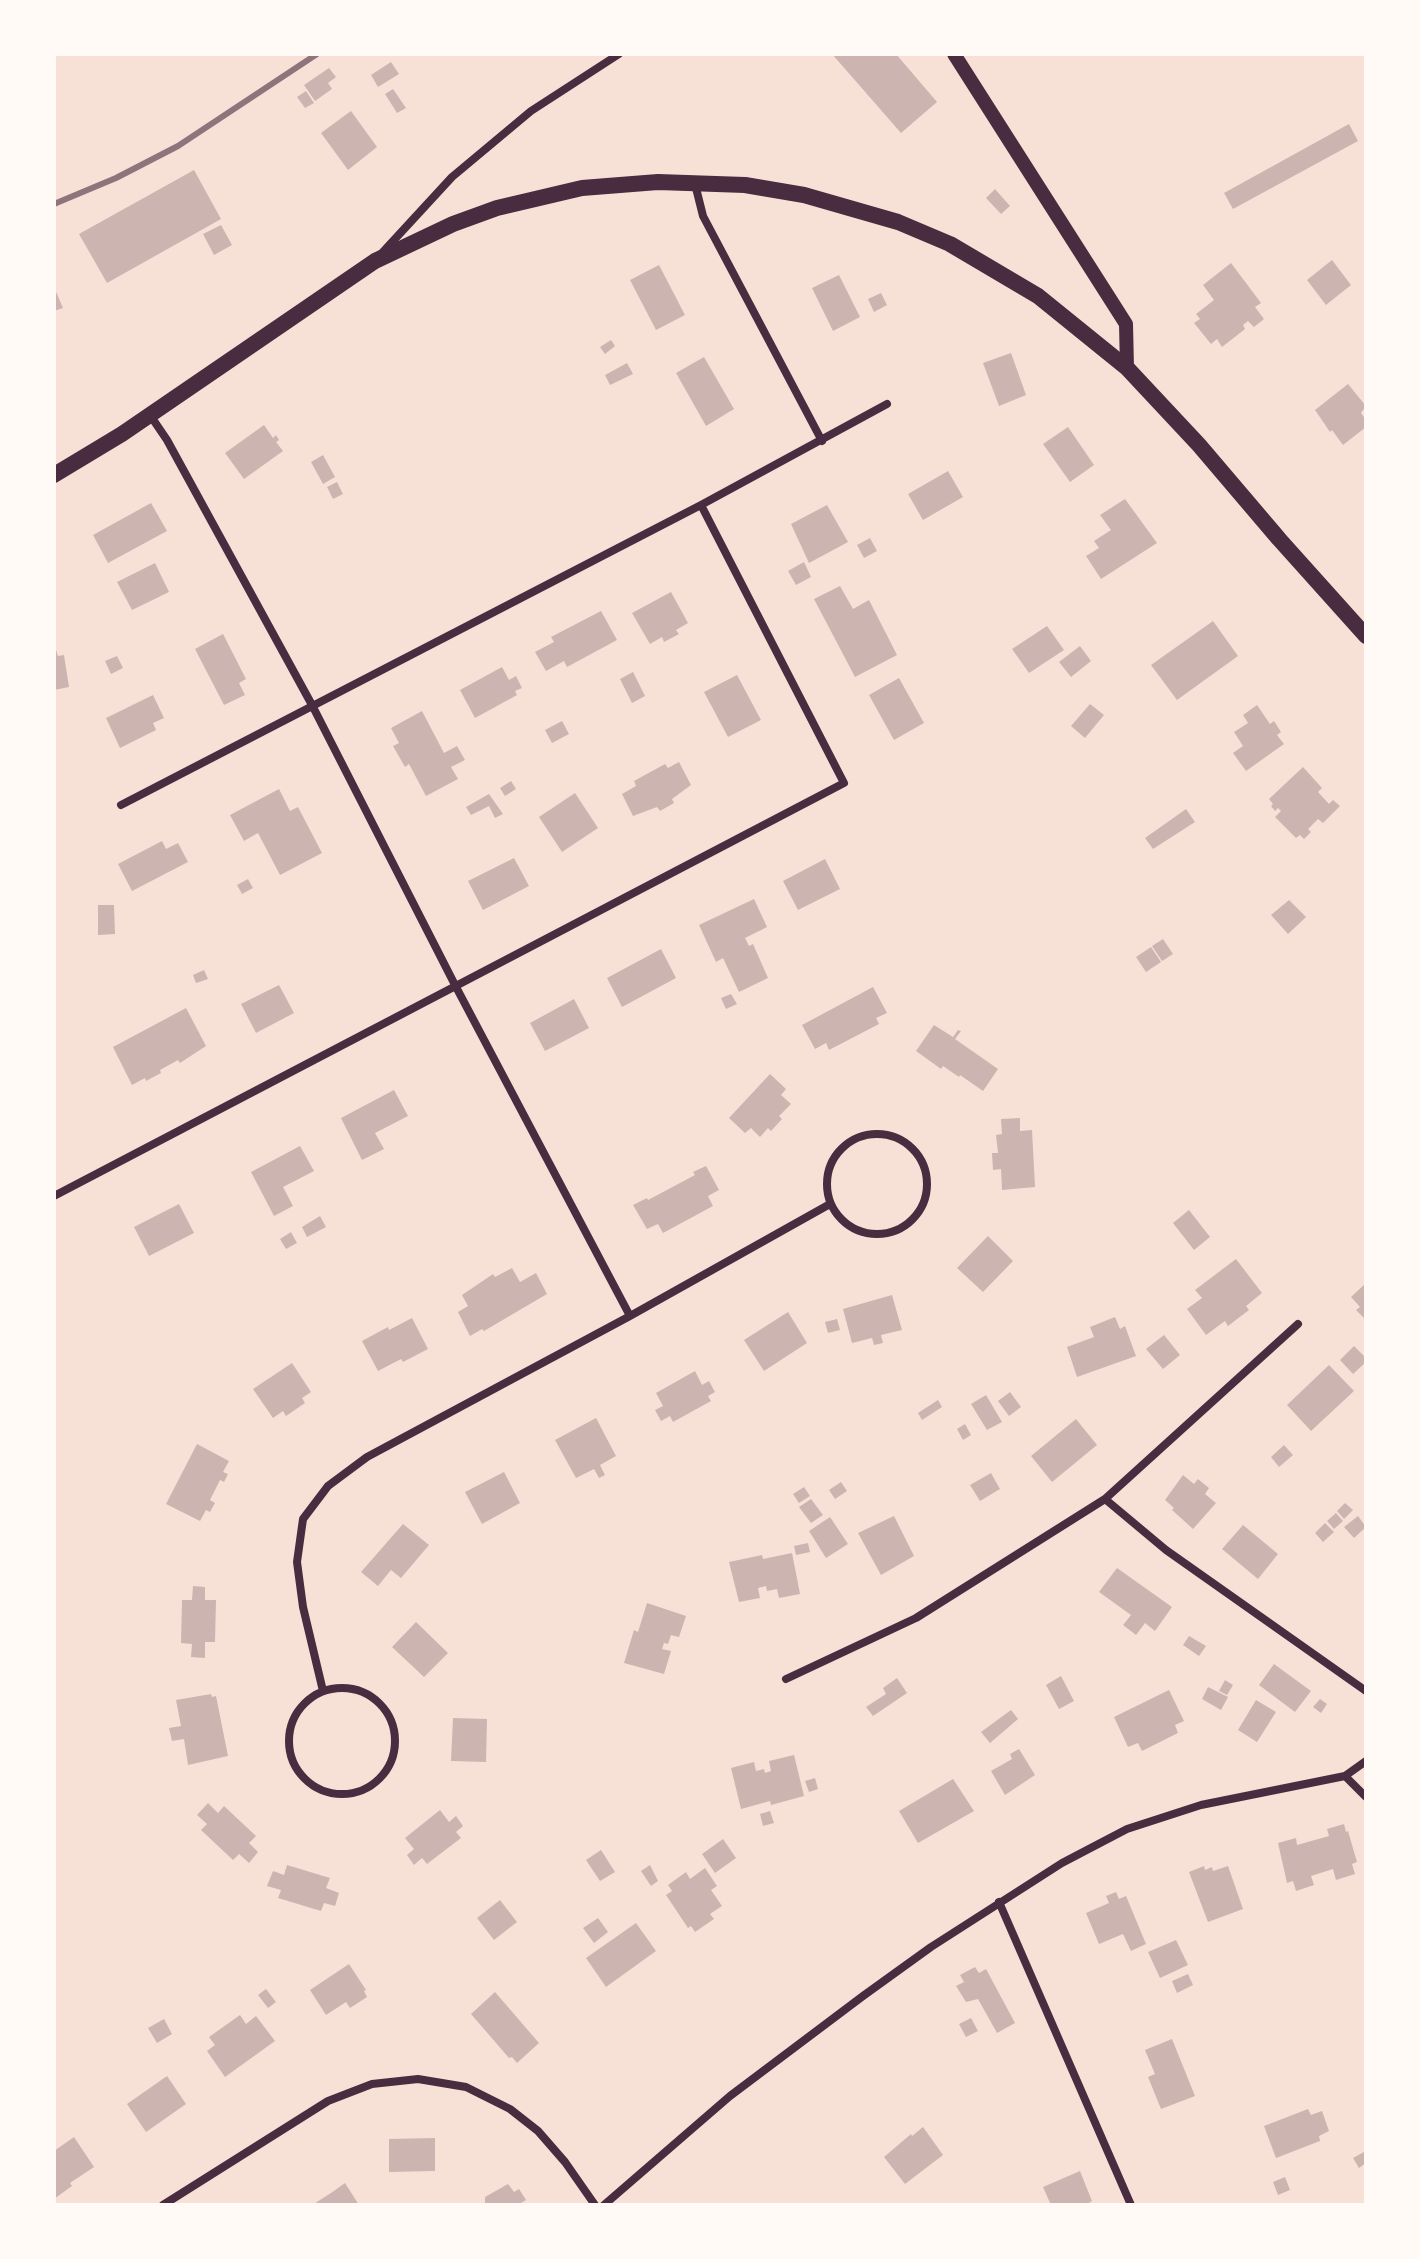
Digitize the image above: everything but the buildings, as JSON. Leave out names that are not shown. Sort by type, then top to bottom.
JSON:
[{"type":"main road","points":[[54,475],[150,415],[375,261],[453,224],[543,196],[582,188],[695,182],[745,185],[804,195],[898,222],[950,244],[1038,296],[1127,368],[1199,445],[1366,636]]},
{"type":"street","points":[[375,261],[452,177],[531,111],[619,54]]},
{"type":"street","points":[[954,54],[1126,324],[1127,368]]},
{"type":"street","points":[[695,182],[703,216],[822,441]]},
{"type":"street","points":[[121,805],[701,505],[887,404]]},
{"type":"street","points":[[150,415],[167,440],[312,705],[455,985],[630,1316]]},
{"type":"street","points":[[54,1196],[844,783],[701,505]]},
{"type":"street","points":[[886,1134],[905,1141],[919,1155],[927,1173],[927,1192],[920,1211],[907,1225],[886,1234],[864,1233],[844,1223],[830,1204],[826,1185],[830,1165],[841,1148],[862,1136],[886,1134]]},
{"type":"street","points":[[323,1691],[303,1607],[297,1562],[303,1519],[328,1486],[367,1457],[830,1204]]},
{"type":"street","points":[[786,1679],[916,1618],[1105,1499],[1298,1324]]},
{"type":"street","points":[[1105,1499],[1166,1550],[1366,1691]]},
{"type":"street","points":[[344,1688],[364,1693],[381,1705],[392,1723],[395,1749],[385,1773],[364,1790],[339,1795],[314,1787],[299,1774],[290,1756],[289,1736],[294,1718],[306,1702],[323,1691],[344,1688]]},
{"type":"street","points":[[604,2205],[730,2096],[874,1988],[999,1902],[1062,1863],[1127,1829],[1201,1805],[1345,1776],[1366,1761]]},
{"type":"street","points":[[1345,1776],[1366,1797]]},
{"type":"street","points":[[999,1902],[1131,2205]]},
{"type":"street","points":[[163,2205],[328,2101],[372,2084],[418,2079],[466,2087],[510,2109],[538,2131],[556,2151],[595,2205]]},
{"type":"railway","points":[[54,204],[116,178],[178,146],[317,54]]}]
